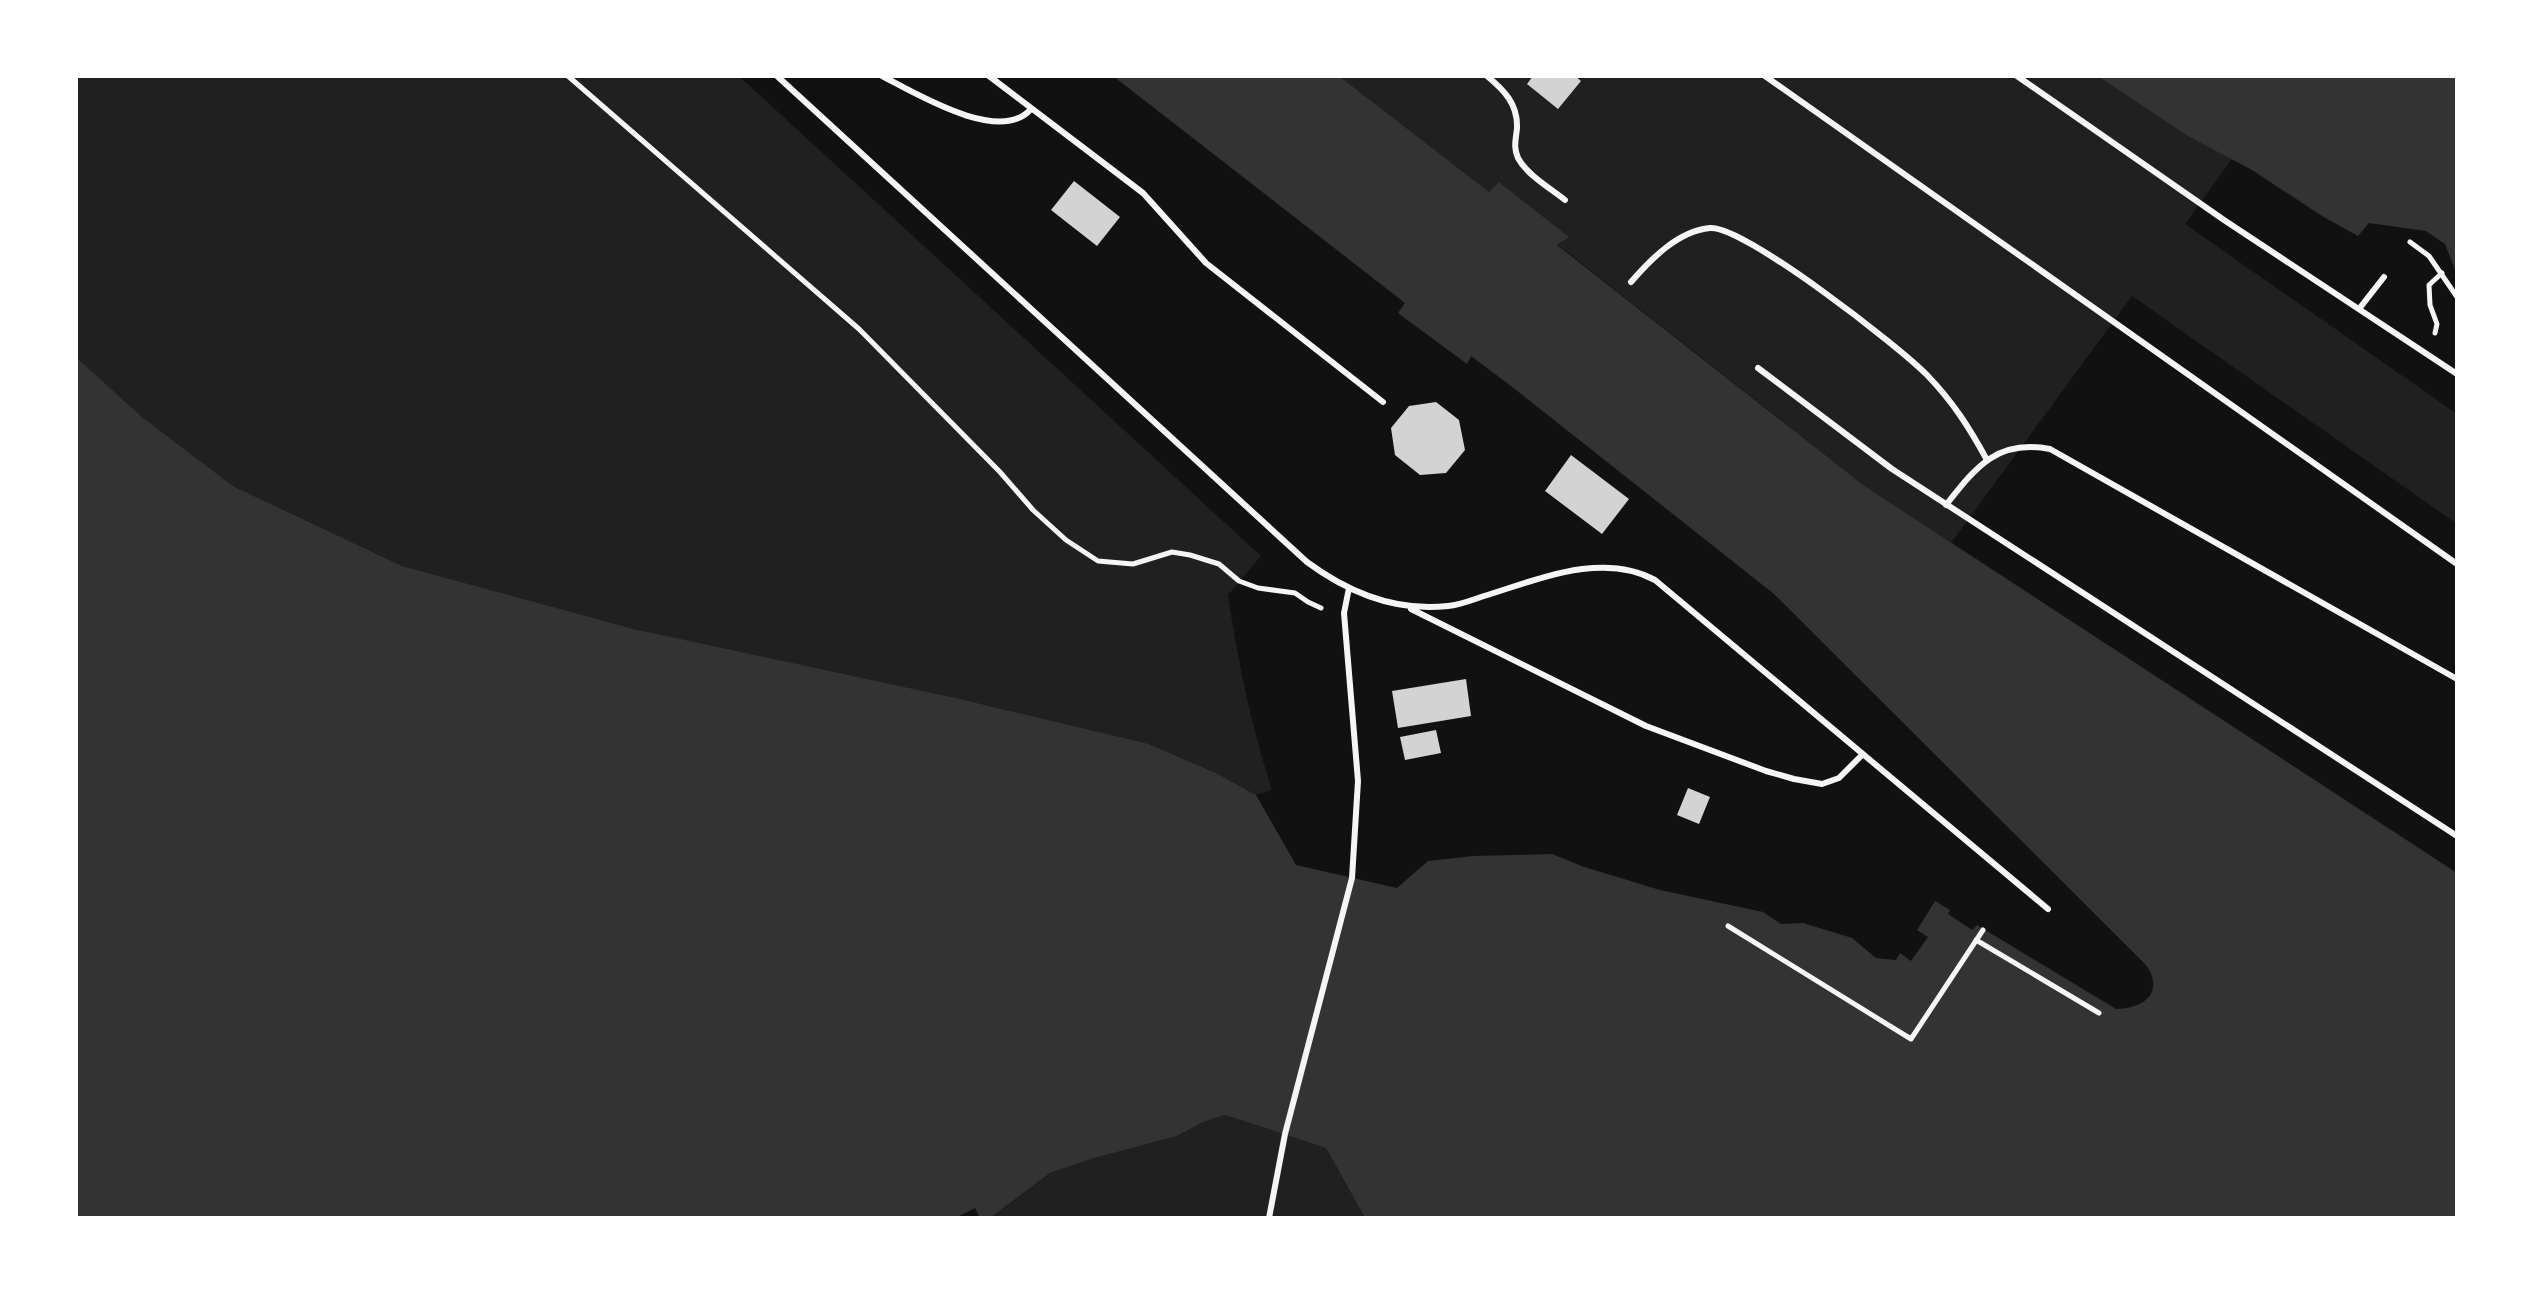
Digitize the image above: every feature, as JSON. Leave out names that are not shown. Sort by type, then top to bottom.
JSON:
[{"type":"lane","points":[[777,76],[1307,562],[1331,580],[1408,608],[1646,726],[1766,771],[1822,784],[1839,778],[1863,754]]},
{"type":"lane","points":[[882,76],[963,114],[990,121],[1013,121],[1024,117],[1031,109]]},
{"type":"lane","points":[[989,76],[1143,193],[1206,263],[1383,402]]},
{"type":"lane","points":[[1487,76],[1509,97],[1516,111],[1514,141],[1519,159],[1565,200]]},
{"type":"lane","points":[[1765,76],[2457,564]]},
{"type":"lane","points":[[2017,76],[2457,374]]},
{"type":"lane","points":[[1631,282],[1649,260],[1692,233],[1711,228],[1727,230],[1786,266],[1891,343],[1924,372],[1966,420],[1987,460]]},
{"type":"lane","points":[[2359,309],[2384,277]]},
{"type":"lane","points":[[1758,368],[1892,469],[2457,836]]},
{"type":"lane","points":[[1946,505],[1971,473],[2000,452],[2020,447],[2050,449],[2457,679]]},
{"type":"lane","points":[[1408,608],[1451,606],[1557,574],[1590,569],[1625,569],[1641,573],[1655,580],[2048,909]]},
{"type":"lane","points":[[1269,1218],[1285,1134],[1352,878],[1358,781],[1345,618],[1349,588]]},
{"type":"path","points":[[568,76],[859,329],[1000,472],[1033,510],[1066,540],[1098,561],[1133,564],[1172,552],[1190,555],[1219,564],[1239,581],[1258,588],[1295,593],[1345,618]]},
{"type":"path","points":[[2410,242],[2429,256],[2457,297]]},
{"type":"path","points":[[2433,342],[2437,324],[2430,305],[2429,285],[2442,273]]},
{"type":"path","points":[[1728,926],[1911,1039],[1983,930]]},
{"type":"path","points":[[1976,940],[2099,1013]]},
{"type":"shaded area","points":[[76,76],[739,76],[1261,556],[1228,595],[1246,693],[1272,790],[1256,795],[1218,774],[1149,744],[634,629],[402,566],[233,486],[142,417],[76,357]]},
{"type":"shaded area","points":[[1113,76],[1339,76],[1489,192],[1499,182],[1569,237],[1557,245],[1866,487],[2457,873],[2457,1218],[1365,1218],[1326,1148],[1225,1115],[1203,1122],[1177,1136],[1050,1173],[990,1218],[980,1218],[975,1208],[955,1218],[76,1218],[76,357],[142,417],[233,486],[402,566],[634,629],[955,698],[1149,744],[1218,774],[1256,795],[1296,865],[1397,888],[1428,861],[1473,856],[1552,854],[1660,890],[1763,912],[1781,924],[1803,923],[1852,938],[1876,958],[1896,960],[1900,953],[1911,961],[1928,937],[1917,930],[1935,901],[1972,930],[1977,925],[2116,1009],[2135,1006],[2149,997],[2153,983],[2146,965],[1774,594],[1471,356],[1467,364],[1398,313],[1405,303]]},
{"type":"shaded area","points":[[1339,76],[2267,76],[2232,159],[2185,224],[2457,414],[2457,524],[2132,296],[1951,543],[1866,487],[1557,244],[1568,237],[1499,182],[1490,193]]},
{"type":"shaded area","points":[[2098,76],[2457,76],[2457,275],[2445,244],[2426,231],[2369,223],[2358,236],[2252,170],[2188,136]]},
{"type":"shaded area","points":[[1225,1115],[1326,1148],[1365,1218],[990,1218],[1050,1173],[1177,1136],[1203,1122]]},
{"type":"building","points":[[1533,76],[1575,76],[1581,81],[1558,109],[1527,84]]},
{"type":"building","points":[[1074,181],[1120,217],[1097,246],[1051,210]]},
{"type":"building","points":[[1436,402],[1459,420],[1465,450],[1446,473],[1420,475],[1395,455],[1391,428],[1409,406]]},
{"type":"building","points":[[1571,455],[1629,499],[1602,534],[1545,491]]},
{"type":"building","points":[[1466,679],[1471,716],[1398,728],[1392,691]]},
{"type":"building","points":[[1436,730],[1441,753],[1405,760],[1400,737]]},
{"type":"building","points":[[1688,788],[1710,797],[1699,824],[1677,815]]}]
